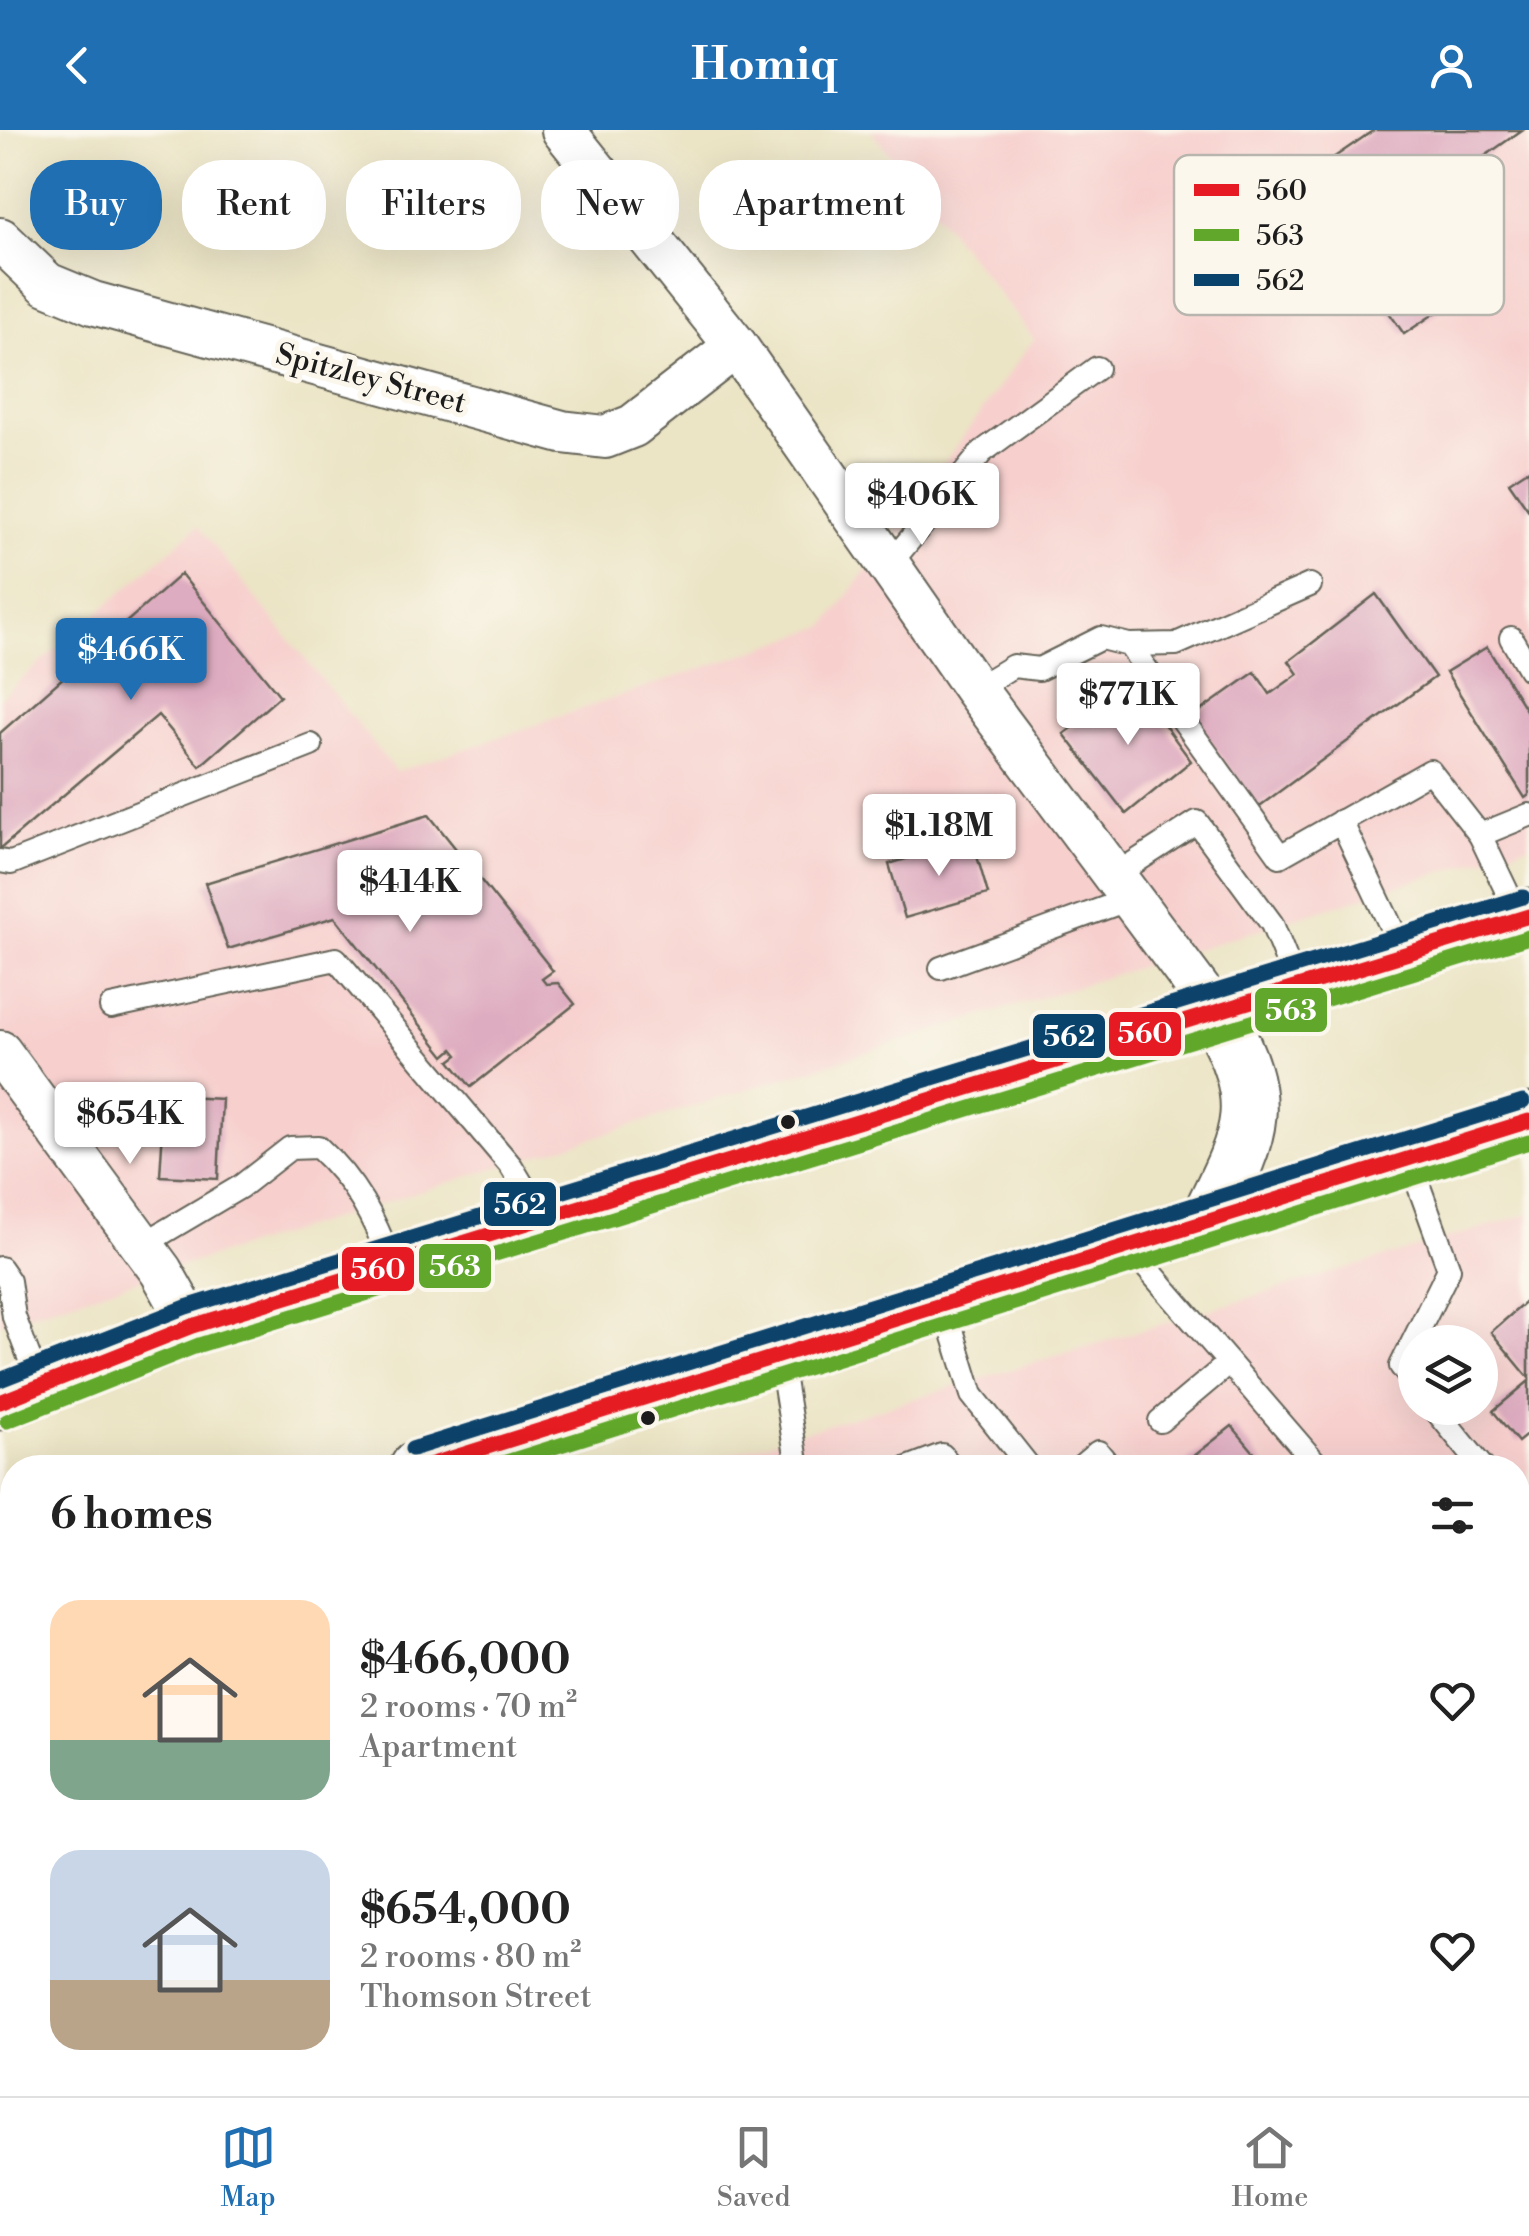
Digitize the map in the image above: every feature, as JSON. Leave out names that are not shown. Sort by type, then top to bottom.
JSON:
[{"type":"main road","points":[[20,1394],[192,1326],[1524,918]]},
{"type":"main road","points":[[1207,1222],[1238,1160],[1251,1093],[1243,1061],[1217,1014]]},
{"type":"main road","points":[[460,1455],[1529,1121]]},
{"type":"street","points":[[563,130],[736,346],[976,689],[1217,1014]]},
{"type":"street","name":"Spitzley Street","points":[[0,239],[48,284],[92,303],[562,432],[604,437],[634,426],[736,346]]},
{"type":"street","points":[[0,1052],[142,1245],[192,1326]]},
{"type":"lane","points":[[889,565],[982,452],[1097,368]]},
{"type":"lane","points":[[976,689],[1013,666],[1039,668],[1101,638],[1129,645],[1176,644],[1310,584]]},
{"type":"lane","points":[[1511,638],[1529,670]]},
{"type":"lane","points":[[1129,645],[1280,856],[1430,771],[1480,835],[1524,918]]},
{"type":"lane","points":[[0,860],[11,863],[311,745]]},
{"type":"lane","points":[[1480,835],[1529,815]]},
{"type":"lane","points":[[940,968],[1124,887],[1198,822],[1272,924],[1298,989]]},
{"type":"lane","points":[[1341,822],[1404,956]]},
{"type":"lane","points":[[112,1007],[336,959],[511,1166],[544,1219]]},
{"type":"lane","points":[[142,1245],[240,1187],[290,1148],[318,1147],[343,1170],[370,1207],[392,1265]]},
{"type":"lane","points":[[1409,1159],[1449,1269],[1421,1325]]},
{"type":"lane","points":[[1129,1246],[1309,1455]]},
{"type":"lane","points":[[3,1276],[14,1317],[20,1394]]},
{"type":"lane","points":[[944,1304],[972,1394],[1020,1455]]},
{"type":"lane","points":[[780,1355],[796,1455]]},
{"type":"lane","points":[[1160,1421],[1229,1363]]},
{"type":"lane","points":[[1448,1425],[1472,1455]]},
{"type":"shaded area","points":[[871,130],[1529,130],[1529,845],[0,1323],[0,698],[198,526],[396,772],[826,626],[1034,339],[941,220],[941,160],[894,160]]},
{"type":"shaded area","points":[[1529,1214],[1529,1455],[726,1455]]},
{"type":"building","points":[[1374,130],[1522,130],[1486,155],[1337,155]]},
{"type":"building","points":[[1391,315],[1432,315],[1404,334]]},
{"type":"building","points":[[1529,469],[1529,511],[1509,482]]},
{"type":"building","points":[[181,574],[280,696],[200,766],[158,715],[0,849],[0,733]]},
{"type":"building","points":[[1376,594],[1435,677],[1257,808],[1193,716],[1255,672],[1270,694],[1298,674],[1289,661]]},
{"type":"building","points":[[1487,647],[1529,715],[1529,795],[1525,798],[1446,672]]},
{"type":"building","points":[[1133,682],[1191,761],[1126,814],[1064,734]]},
{"type":"building","points":[[429,815],[553,971],[542,979],[546,984],[558,983],[575,1004],[471,1087],[450,1061],[458,1055],[453,1049],[445,1056],[335,917],[228,949],[205,883]]},
{"type":"building","points":[[972,839],[988,894],[905,918],[889,864]]},
{"type":"building","points":[[165,1096],[222,1099],[218,1179],[160,1176]]},
{"type":"building","points":[[1529,1299],[1529,1378],[1498,1340],[1498,1326]]},
{"type":"building","points":[[1529,1381],[1529,1433],[1518,1442],[1498,1417],[1498,1407]]},
{"type":"building","points":[[1232,1426],[1256,1455],[1195,1455]]},
{"type":"transit line","name":"562","points":[[0,1380],[186,1307],[1523,897]]},
{"type":"transit line","name":"560","points":[[0,1402],[192,1326],[1529,916]]},
{"type":"transit line","name":"563","points":[[7,1421],[199,1345],[1529,937]]},
{"type":"transit line","name":"562","points":[[412,1449],[1523,1102]]},
{"type":"transit line","name":"560","points":[[462,1455],[1529,1121]]},
{"type":"transit line","name":"563","points":[[529,1455],[1529,1142]]}]
